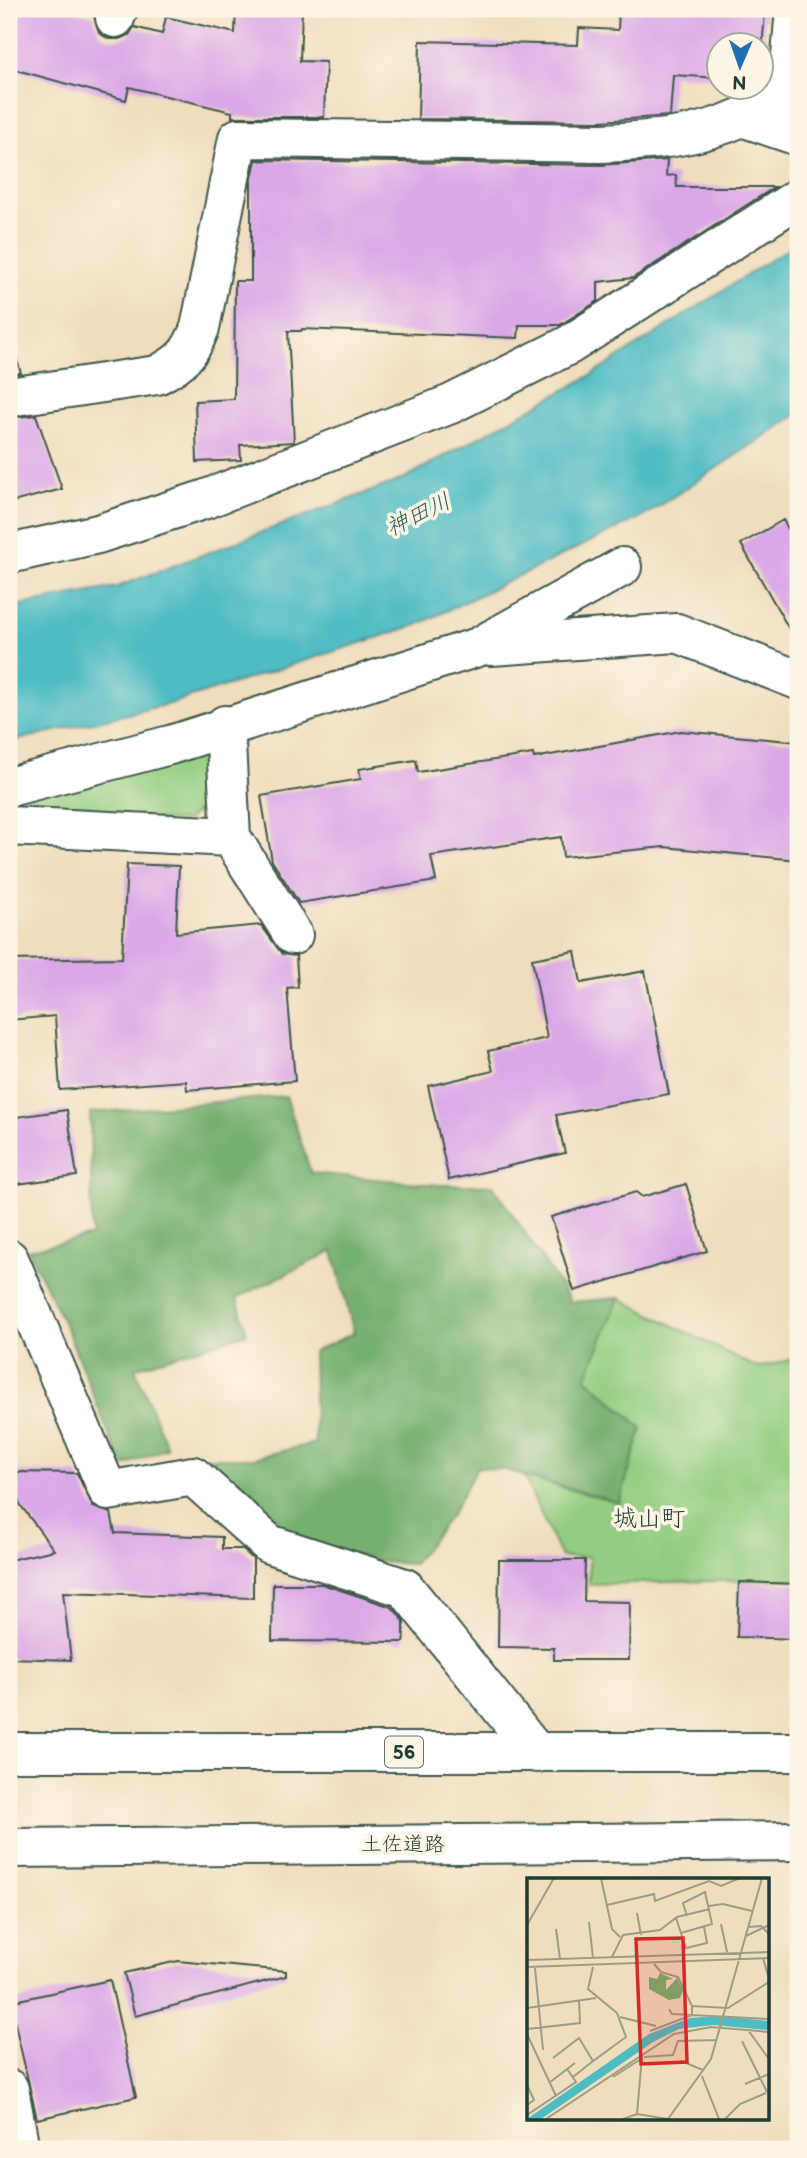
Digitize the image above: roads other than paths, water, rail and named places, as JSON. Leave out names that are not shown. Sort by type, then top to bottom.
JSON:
[{"type":"main road","points":[[9,397],[157,375],[174,366],[192,350],[200,328],[238,138],[532,144],[661,141],[712,130],[770,106],[793,87],[795,9]]},
{"type":"main road","points":[[741,117],[798,136]]},
{"type":"main road","points":[[9,554],[98,534],[206,499],[451,404],[569,345],[798,198]]},
{"type":"main road","points":[[9,787],[170,745],[478,647],[622,566]]},
{"type":"main road","points":[[478,647],[677,633],[798,680]]},
{"type":"main road","points":[[226,726],[231,837],[293,935]]},
{"type":"main road","points":[[9,826],[231,837]]},
{"type":"main road","points":[[9,1259],[108,1491],[193,1476],[269,1544],[405,1587],[537,1753]]},
{"type":"main road","name":"56","points":[[9,1752],[798,1752]]},
{"type":"main road","name":"土佐道路","points":[[9,1848],[798,1841]]},
{"type":"main road","points":[[9,2089],[20,2149]]},
{"type":"water","name":"神田川","points":[[798,242],[798,414],[644,516],[417,625],[169,704],[9,742],[9,607],[117,587],[403,479],[590,376]]},
{"type":"district","name":"城山町","points":[[649,1518]]}]
